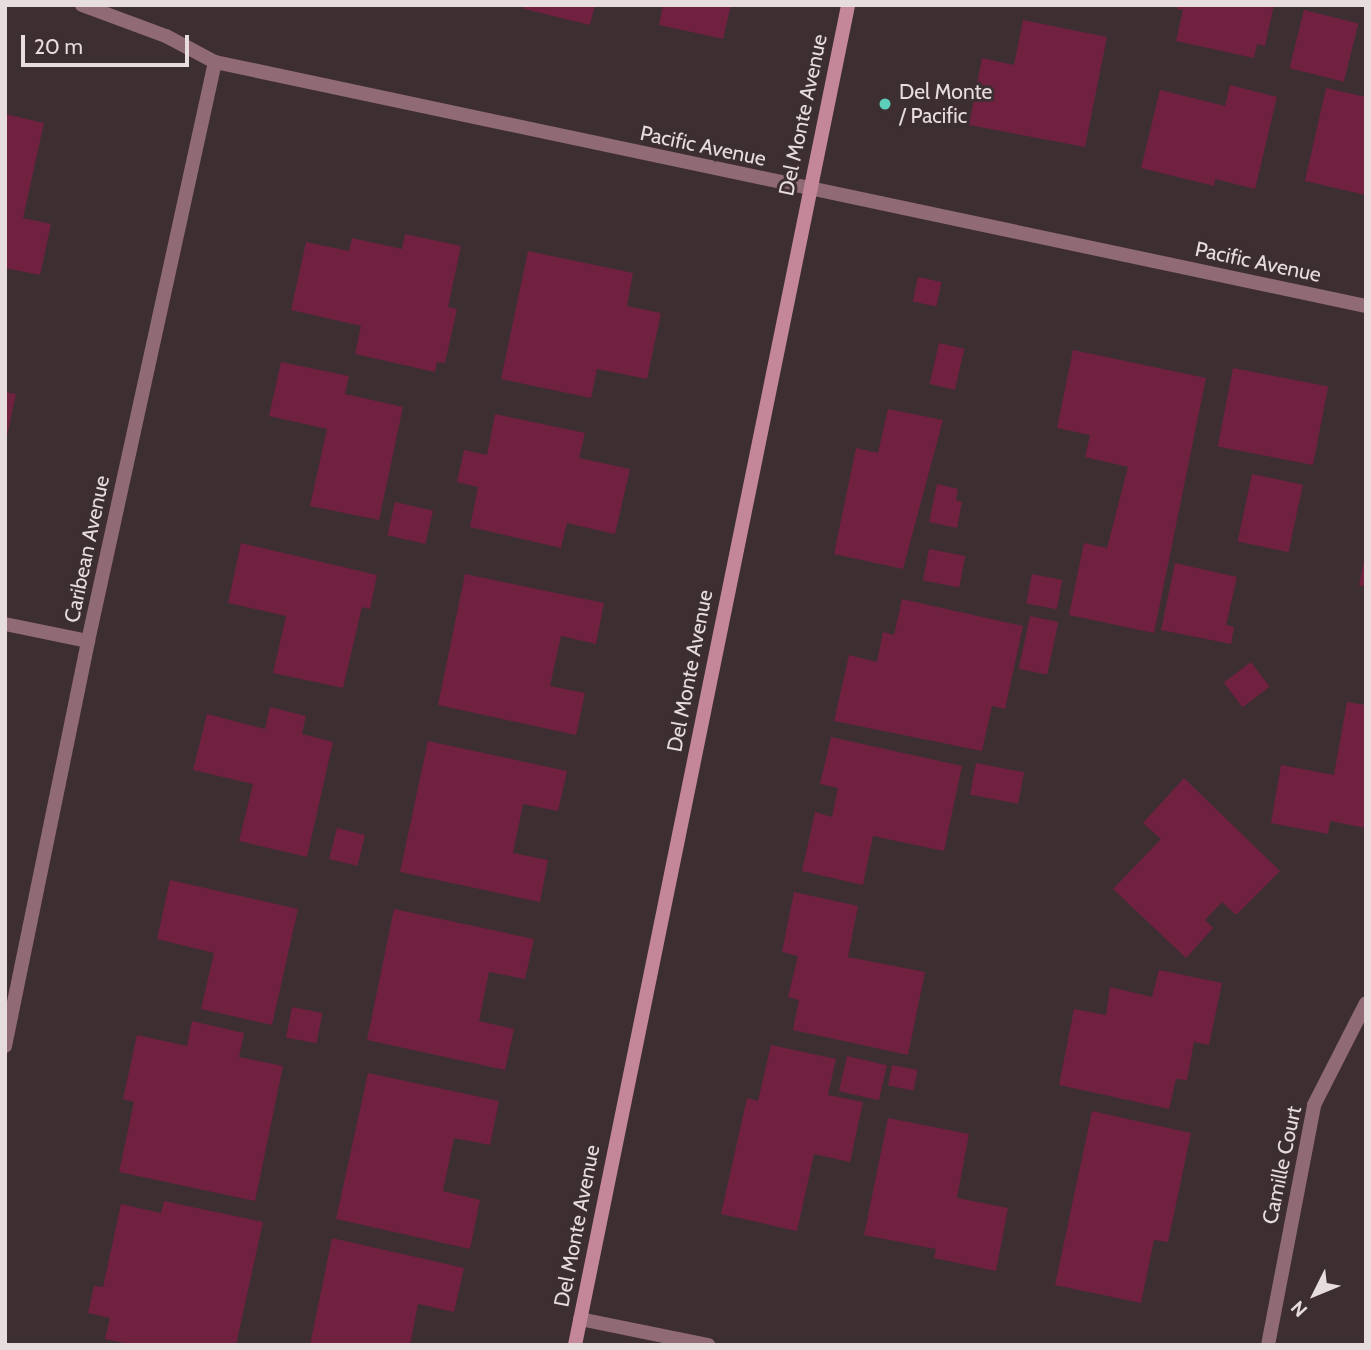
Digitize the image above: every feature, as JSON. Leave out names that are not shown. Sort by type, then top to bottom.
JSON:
[{"type":"street","name":"Pacific Avenue","points":[[82,5],[166,36],[215,62],[808,191],[1366,306]]},
{"type":"street","name":"Del Monte Avenue","points":[[575,1345],[848,5]]},
{"type":"street","name":"Caribean Avenue","points":[[5,1046],[88,641],[215,62]]},
{"type":"street","points":[[5,624],[88,641]]},
{"type":"street","name":"Camille Court","points":[[1268,1345],[1314,1105],[1366,1003]]},
{"type":"street","points":[[580,1320],[708,1345]]},
{"type":"building","points":[[525,5],[595,5],[590,25],[524,9]]},
{"type":"building","points":[[663,5],[731,5],[723,39],[659,25]]},
{"type":"building","points":[[1178,5],[1274,5],[1265,46],[1257,44],[1254,58],[1176,41],[1183,10],[1177,9]]},
{"type":"building","points":[[1304,10],[1358,24],[1344,82],[1289,68]]},
{"type":"building","points":[[1023,20],[1107,37],[1085,147],[969,125],[982,58],[1014,65]]},
{"type":"building","points":[[1230,85],[1277,97],[1255,189],[1215,179],[1214,186],[1141,168],[1160,90],[1225,106]]},
{"type":"building","points":[[1326,88],[1366,97],[1366,195],[1305,181]]},
{"type":"building","points":[[5,114],[44,123],[23,218],[51,224],[40,275],[5,268]]},
{"type":"building","points":[[405,234],[461,246],[448,307],[457,309],[445,363],[437,362],[435,372],[355,354],[361,326],[291,310],[306,242],[349,251],[352,238],[402,249]]},
{"type":"building","points":[[528,251],[633,273],[627,306],[661,313],[647,379],[597,369],[591,398],[501,379]]},
{"type":"building","points":[[918,277],[941,282],[936,306],[913,301]]},
{"type":"building","points":[[939,343],[964,349],[955,390],[930,384]]},
{"type":"building","points":[[1073,350],[1206,378],[1154,633],[1069,615],[1084,543],[1107,548],[1128,467],[1085,457],[1090,435],[1057,428]]},
{"type":"building","points":[[281,362],[349,376],[345,394],[403,407],[379,520],[310,506],[327,429],[269,416]]},
{"type":"building","points":[[1233,368],[1328,387],[1313,465],[1218,447]]},
{"type":"building","points":[[5,392],[16,394],[6,440],[5,440]]},
{"type":"building","points":[[888,409],[943,420],[903,569],[834,554],[856,448],[878,453]]},
{"type":"building","points":[[495,414],[585,433],[579,458],[630,469],[615,534],[567,523],[561,548],[470,527],[478,487],[457,482],[464,450],[487,455]]},
{"type":"building","points":[[1252,474],[1303,485],[1289,552],[1238,541]]},
{"type":"building","points":[[937,484],[958,489],[956,500],[962,502],[957,528],[929,522]]},
{"type":"building","points":[[395,502],[433,511],[425,544],[387,535]]},
{"type":"building","points":[[241,543],[377,575],[370,609],[362,607],[343,688],[273,673],[286,616],[228,603]]},
{"type":"building","points":[[929,549],[965,556],[959,587],[923,580]]},
{"type":"building","points":[[1366,556],[1366,587],[1359,585]]},
{"type":"building","points":[[1175,563],[1237,577],[1226,625],[1234,627],[1231,644],[1161,630]]},
{"type":"building","points":[[465,574],[604,603],[596,644],[561,636],[550,686],[585,693],[576,735],[438,705]]},
{"type":"building","points":[[1032,574],[1062,580],[1057,609],[1026,603]]},
{"type":"building","points":[[902,599],[1023,626],[1005,709],[992,706],[982,751],[834,721],[849,655],[877,662],[883,632],[894,635]]},
{"type":"building","points":[[1030,616],[1058,622],[1047,675],[1019,669]]},
{"type":"building","points":[[1251,662],[1270,687],[1243,707],[1224,682]]},
{"type":"building","points":[[1347,702],[1366,705],[1366,828],[1330,821],[1328,834],[1271,823],[1281,765],[1334,775]]},
{"type":"building","points":[[270,707],[306,716],[302,734],[333,742],[307,857],[239,841],[253,784],[193,770],[207,714],[265,729]]},
{"type":"building","points":[[831,737],[962,766],[944,851],[873,836],[863,885],[802,871],[815,812],[832,817],[838,788],[820,784]]},
{"type":"building","points":[[428,741],[567,771],[558,811],[523,804],[513,853],[548,860],[540,902],[400,872]]},
{"type":"building","points":[[976,763],[1024,772],[1018,804],[970,794]]},
{"type":"building","points":[[1184,778],[1280,871],[1236,915],[1222,902],[1205,920],[1213,928],[1186,958],[1113,889],[1161,839],[1143,823]]},
{"type":"building","points":[[337,828],[365,835],[357,866],[329,859]]},
{"type":"building","points":[[170,880],[298,909],[272,1025],[201,1009],[214,953],[157,939]]},
{"type":"building","points":[[794,892],[858,906],[848,957],[925,972],[908,1055],[793,1030],[799,1000],[788,997],[798,956],[782,952]]},
{"type":"building","points":[[394,909],[534,939],[525,979],[489,972],[479,1021],[514,1029],[505,1070],[367,1040]]},
{"type":"building","points":[[1159,970],[1222,983],[1209,1045],[1194,1042],[1187,1080],[1176,1079],[1169,1109],[1059,1085],[1074,1009],[1106,1015],[1110,987],[1152,997]]},
{"type":"building","points":[[292,1007],[322,1013],[317,1043],[286,1037]]},
{"type":"building","points":[[192,1021],[244,1033],[239,1057],[283,1066],[255,1201],[119,1172],[134,1102],[123,1099],[137,1035],[187,1046]]},
{"type":"building","points":[[771,1045],[836,1059],[828,1095],[863,1102],[850,1162],[814,1154],[797,1231],[721,1214],[747,1098],[758,1101]]},
{"type":"building","points":[[847,1056],[887,1065],[879,1100],[839,1091]]},
{"type":"building","points":[[892,1065],[918,1070],[914,1091],[888,1086]]},
{"type":"building","points":[[368,1073],[499,1101],[490,1145],[454,1138],[443,1191],[480,1200],[470,1249],[336,1219]]},
{"type":"building","points":[[1092,1111],[1191,1133],[1168,1242],[1154,1240],[1141,1303],[1055,1285]]},
{"type":"building","points":[[888,1118],[969,1134],[957,1198],[1008,1208],[996,1271],[934,1258],[936,1249],[864,1235]]},
{"type":"building","points":[[164,1201],[263,1222],[236,1345],[133,1345],[105,1339],[110,1318],[88,1313],[94,1286],[103,1287],[121,1204],[161,1213]]},
{"type":"building","points":[[332,1238],[464,1268],[454,1312],[418,1304],[410,1345],[310,1345]]},
{"type":"place","name":"Del Monte / Pacific","points":[[885,104]]}]
